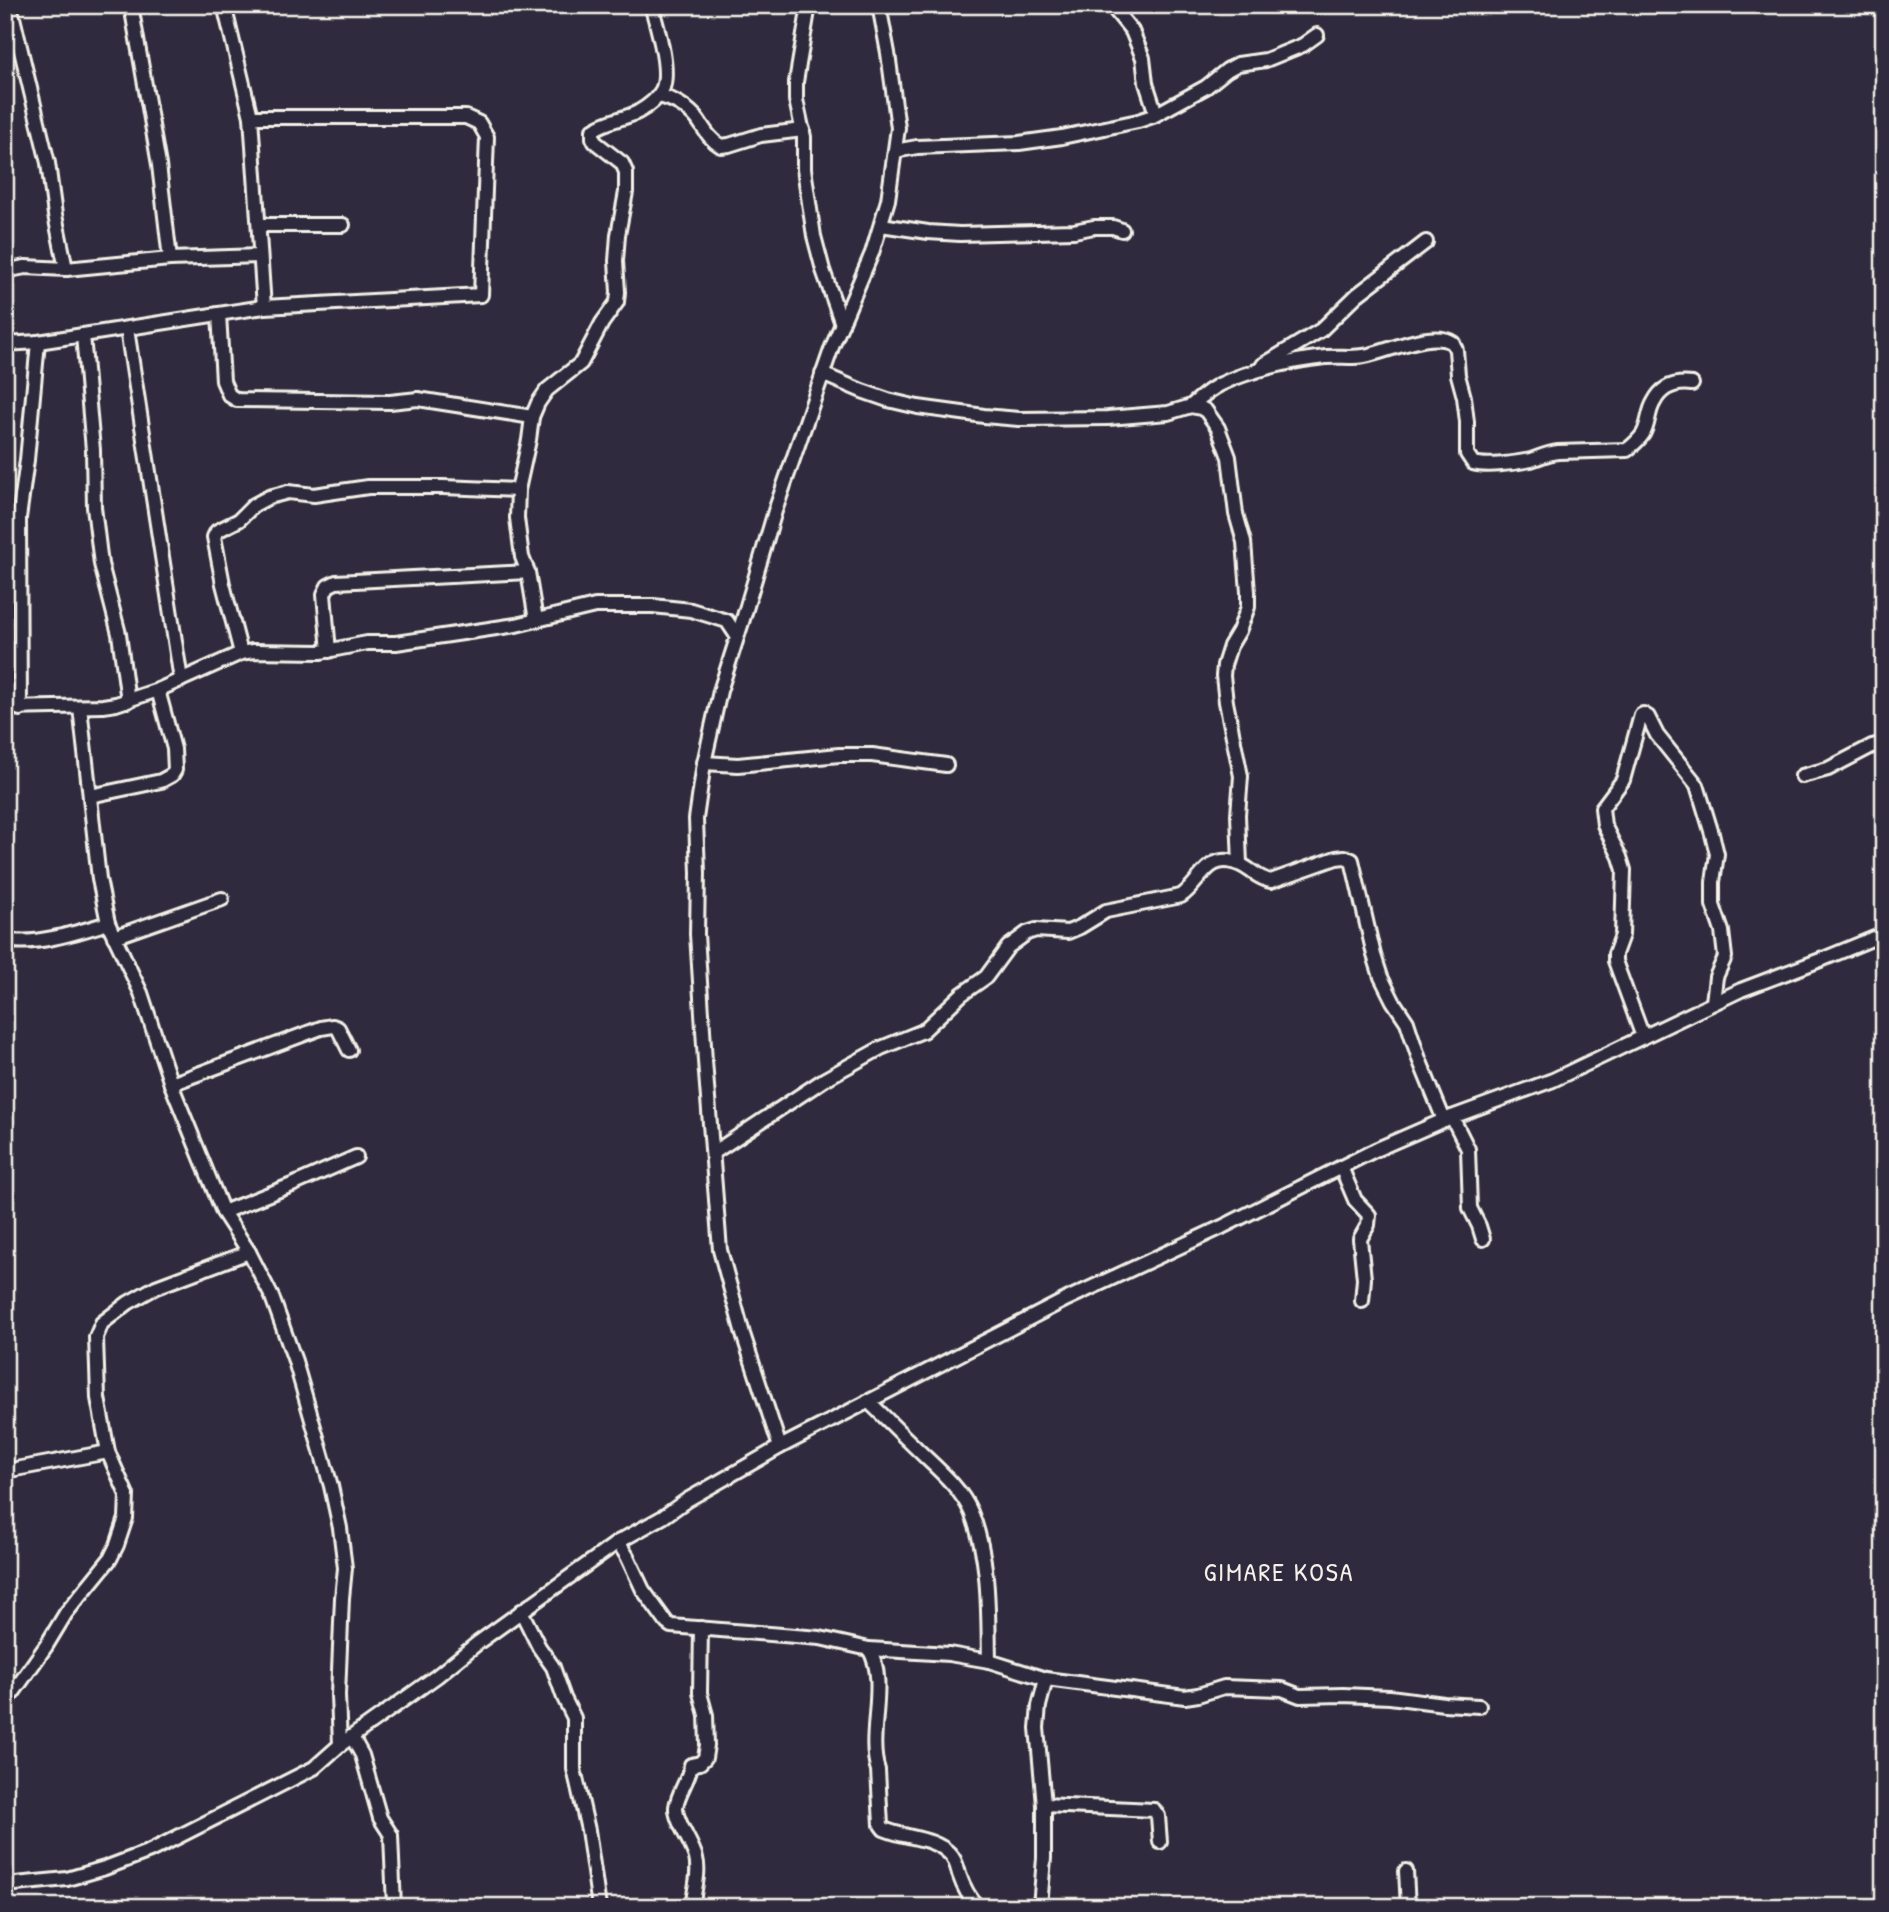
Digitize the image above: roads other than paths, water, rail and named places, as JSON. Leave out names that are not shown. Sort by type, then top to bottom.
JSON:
[{"type":"street","points":[[10,5],[48,163],[66,269]]},
{"type":"street","points":[[131,5],[159,165],[170,259]]},
{"type":"street","points":[[224,5],[251,117],[264,307]]},
{"type":"street","points":[[536,620],[518,533],[518,490],[532,417],[538,404],[547,390],[580,363],[617,300],[616,261],[626,192],[626,172],[622,163],[595,142],[593,130],[649,106],[663,94],[663,53],[651,5]]},
{"type":"street","points":[[809,5],[796,82],[796,100],[803,130],[805,180],[814,236],[842,324]]},
{"type":"street","points":[[780,1447],[743,1334],[720,1250],[697,934],[696,818],[704,763],[720,691],[778,500],[822,374],[872,253],[888,200],[898,128],[880,5]]},
{"type":"street","points":[[1111,5],[1132,31],[1143,58],[1146,83],[1156,114]]},
{"type":"street","points":[[895,150],[1035,141],[1139,121],[1206,87],[1233,66],[1266,60],[1303,45],[1317,36]]},
{"type":"street","points":[[663,94],[691,112],[708,135],[721,146],[770,133],[803,130]]},
{"type":"street","points":[[5,344],[38,342],[264,307],[481,295],[487,136],[480,123],[466,117],[251,117]]},
{"type":"street","points":[[260,225],[343,225]]},
{"type":"street","points":[[881,225],[960,234],[1074,231],[1094,227],[1122,230]]},
{"type":"street","points":[[1261,370],[1263,365],[1321,330],[1357,295],[1426,242]]},
{"type":"street","points":[[5,271],[37,267],[66,269],[170,259],[260,256]]},
{"type":"street","points":[[219,314],[223,382],[229,395],[237,400],[390,402],[418,399],[532,417]]},
{"type":"street","points":[[127,329],[181,680]]},
{"type":"street","points":[[83,335],[93,450],[94,507],[101,564],[119,634],[128,701]]},
{"type":"street","points":[[822,374],[888,400],[918,407],[1019,419],[1108,418],[1168,413],[1191,406],[1222,383],[1261,370],[1325,357],[1366,356],[1421,340],[1447,339],[1453,343],[1456,350],[1467,422],[1467,454],[1473,463],[1483,465],[1533,459],[1558,452],[1627,450],[1643,434],[1654,402],[1666,388],[1672,384],[1692,384]]},
{"type":"street","points":[[20,709],[19,518],[38,342]]},
{"type":"street","points":[[1191,406],[1206,411],[1218,428],[1229,457],[1236,514],[1244,542],[1248,607],[1230,646],[1223,676],[1241,776],[1238,815],[1240,864]]},
{"type":"street","points":[[240,653],[214,537],[218,531],[239,520],[254,505],[269,496],[288,492],[313,495],[368,487],[518,490]]},
{"type":"street","points":[[329,651],[324,594],[328,586],[336,582],[528,572]]},
{"type":"street","points":[[5,708],[103,706],[128,701],[158,690],[240,653],[321,652],[367,643],[396,643],[516,625],[594,606],[675,608],[710,614],[727,621],[737,636]]},
{"type":"street","points":[[727,621],[744,616]]},
{"type":"street","points":[[90,796],[161,781],[172,775],[175,769],[174,749],[158,690]]},
{"type":"street","points":[[80,707],[99,879],[108,923],[141,993],[171,1084],[223,1212],[249,1252],[272,1297],[295,1361],[331,1486],[341,1528],[345,1568],[338,1695],[341,1745]]},
{"type":"street","points":[[1643,1037],[1615,961],[1622,935],[1624,870],[1602,816],[1602,808],[1623,780],[1634,734],[1643,714],[1697,785],[1717,853],[1713,905],[1722,930],[1725,957],[1716,977],[1713,1002]]},
{"type":"street","points":[[1802,776],[1828,769],[1872,746],[1884,743]]},
{"type":"street","points":[[704,763],[738,765],[839,755],[872,755],[946,765]]},
{"type":"street","points":[[713,1153],[825,1079],[881,1048],[923,1031],[962,994],[986,977],[1008,947],[1027,933],[1036,930],[1068,932],[1106,911],[1181,896],[1205,869],[1214,863],[1240,864],[1260,878],[1271,880],[1345,857],[1352,860],[1381,977],[1407,1022],[1419,1059],[1448,1119],[1468,1149],[1470,1208],[1483,1239]]},
{"type":"street","points":[[114,937],[222,899]]},
{"type":"street","points":[[5,939],[17,942],[44,939],[108,923]]},
{"type":"street","points":[[5,1885],[67,1879],[106,1868],[150,1851],[314,1768],[479,1642],[618,1542],[780,1447],[1067,1299],[1222,1227],[1375,1150],[1448,1119],[1553,1080],[1741,989],[1823,960],[1884,934]]},
{"type":"street","points":[[171,1084],[321,1028],[338,1028],[349,1050]]},
{"type":"street","points":[[223,1212],[356,1157]]},
{"type":"street","points":[[1341,1167],[1355,1200],[1369,1217],[1368,1225],[1360,1239],[1364,1279],[1362,1301]]},
{"type":"street","points":[[5,1704],[66,1614],[110,1559],[126,1518],[127,1495],[108,1451],[97,1381],[96,1337],[102,1323],[128,1303],[156,1287],[249,1252]]},
{"type":"street","points":[[868,1401],[944,1474],[970,1511],[982,1549],[988,1590],[989,1661]]},
{"type":"street","points":[[5,1471],[108,1451]]},
{"type":"street","points":[[618,1542],[643,1590],[671,1626],[820,1638],[870,1648],[949,1654],[989,1661],[1046,1679],[1185,1697],[1224,1686],[1282,1689],[1300,1696],[1390,1697],[1479,1706]]},
{"type":"street","points":[[521,1612],[553,1667],[574,1718],[574,1769],[588,1830],[599,1907]]},
{"type":"street","points":[[692,1907],[698,1866],[676,1808],[691,1765],[700,1763],[705,1758],[707,1745],[706,1715],[700,1693],[701,1628]]},
{"type":"street","points":[[870,1648],[876,1664],[874,1748],[881,1825],[884,1829],[943,1848],[956,1861],[965,1889],[978,1907]]},
{"type":"street","points":[[1040,1907],[1044,1805],[1037,1728],[1046,1679]]},
{"type":"street","points":[[352,1737],[362,1755],[380,1818],[391,1835],[394,1907]]},
{"type":"street","points":[[1044,1805],[1154,1810],[1158,1816],[1160,1842]]},
{"type":"street","points":[[1406,1871],[1408,1907]]},
{"type":"district","name":"GIMARE KOSA","points":[[1279,1572]]}]
